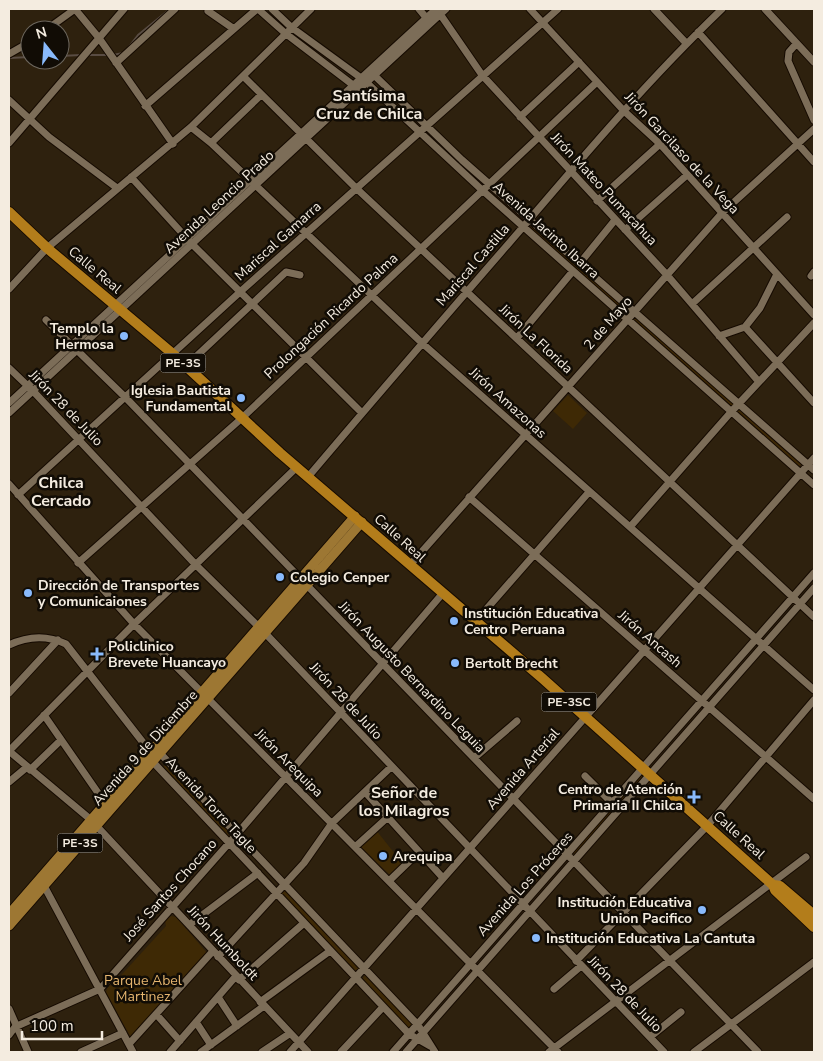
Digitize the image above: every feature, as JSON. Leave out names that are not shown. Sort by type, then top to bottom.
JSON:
[{"type":"highway","name":"Calle Real","points":[[9,212],[47,248],[173,354],[308,477],[359,519],[708,825],[773,885],[775,890],[814,927]]},
{"type":"highway","name":"Calle Real","points":[[773,885],[780,886],[814,915]]},
{"type":"main road","name":"Avenida 9 de Diciembre","points":[[9,914],[42,881],[150,758],[154,749],[205,696],[359,519]]},
{"type":"main road","name":"Avenida 9 de Diciembre","points":[[93,822],[105,803],[150,758]]},
{"type":"main road","name":"Avenida 9 de Diciembre","points":[[9,926],[42,881]]},
{"type":"street","points":[[60,20],[75,9],[108,50],[144,106],[173,144]]},
{"type":"street","points":[[9,142],[124,9]]},
{"type":"street","points":[[116,62],[175,9]]},
{"type":"street","points":[[144,106],[258,9],[285,34],[353,85]]},
{"type":"street","name":"Avenida Jacinto Ibarra","points":[[272,9],[291,27],[363,80],[482,190],[814,485]]},
{"type":"street","points":[[9,289],[47,248],[191,128],[311,9]]},
{"type":"street","points":[[420,9],[431,25]]},
{"type":"street","name":"Jirón Garcilaso de la Vega","points":[[530,9],[624,111],[660,144],[814,315]]},
{"type":"street","name":"Mariscal Gamarra","points":[[18,495],[240,292],[558,9]]},
{"type":"street","points":[[654,9],[686,44]]},
{"type":"street","name":"Mariscal Castilla","points":[[308,477],[466,291],[624,111],[686,44],[722,9]]},
{"type":"street","points":[[765,9],[814,62]]},
{"type":"street","points":[[208,10],[234,29]]},
{"type":"street","points":[[363,80],[374,75],[431,25],[440,10]]},
{"type":"street","name":"Avenida Leoncio Prado","points":[[9,413],[30,388],[252,184],[363,80],[426,17],[440,10]]},
{"type":"street","name":"Jirón Mateo Pumacahua","points":[[440,10],[482,75],[666,275],[759,382]]},
{"type":"street","points":[[698,32],[814,162]]},
{"type":"street","points":[[796,44],[789,52],[788,61],[814,120]]},
{"type":"street","points":[[9,54],[20,48]]},
{"type":"street","points":[[520,117],[578,62]]},
{"type":"street","name":"Avenida Jacinto Ibarra","points":[[374,75],[489,184],[530,218],[814,470]]},
{"type":"street","name":"Jirón La Florida","points":[[243,76],[356,188],[814,617]]},
{"type":"street","name":"Avenida Leoncio Prado","points":[[303,136],[353,85],[363,80]]},
{"type":"street","name":"Prolongación Ricardo Palma","points":[[78,563],[188,463],[242,418],[597,82]]},
{"type":"street","points":[[211,143],[261,95]]},
{"type":"street","points":[[9,100],[49,137],[117,188]]},
{"type":"street","name":"Jirón Amazonas","points":[[191,128],[211,143],[252,184],[422,343],[814,690]]},
{"type":"street","name":"2 de Mayo","points":[[410,565],[722,213],[814,129]]},
{"type":"street","points":[[597,201],[660,144]]},
{"type":"street","points":[[625,230],[687,175]]},
{"type":"street","points":[[131,177],[190,241],[362,413]]},
{"type":"street","points":[[692,304],[787,217]]},
{"type":"street","points":[[580,262],[615,220]]},
{"type":"street","points":[[517,338],[573,271]]},
{"type":"street","points":[[186,366],[286,272],[300,275]]},
{"type":"street","points":[[719,336],[745,328],[760,308],[777,274]]},
{"type":"street","name":"Jirón Augusto Bernardino Leguia","points":[[46,320],[126,398],[758,1052]]},
{"type":"street","points":[[630,527],[739,403],[814,323]]},
{"type":"street","points":[[745,328],[814,404]]},
{"type":"street","points":[[661,350],[668,342]]},
{"type":"street","name":"Jirón 28 de Julio","points":[[9,368],[196,565],[262,630],[340,714],[531,911],[578,964],[664,1052]]},
{"type":"street","name":"Avenida Leoncio Prado","points":[[9,403],[30,388]]},
{"type":"street","name":"Avenida Arterial","points":[[290,1052],[646,651],[814,458]]},
{"type":"street","points":[[9,751],[134,624],[297,467]]},
{"type":"street","name":"Jirón Arequipa","points":[[9,484],[134,624],[472,963],[554,1051]]},
{"type":"street","points":[[476,621],[536,555],[589,492]]},
{"type":"street","name":"Jirón Ancash","points":[[469,497],[814,799]]},
{"type":"street","name":"Avenida Los Próceres","points":[[406,1052],[575,861],[702,701],[814,574]]},
{"type":"street","name":"Avenida Los Próceres","points":[[393,1052],[613,804],[708,706],[814,588]]},
{"type":"street","name":"José Santos Chocano","points":[[9,1035],[15,1027],[100,989],[237,834],[443,593]]},
{"type":"street","points":[[9,645],[31,637],[58,640],[66,644],[74,651],[154,749]]},
{"type":"street","points":[[9,693],[58,640]]},
{"type":"street","points":[[554,989],[708,825],[814,700]]},
{"type":"street","points":[[44,715],[105,803]]},
{"type":"street","points":[[474,758],[517,721]]},
{"type":"street","points":[[9,782],[61,740]]},
{"type":"street","name":"Avenida Torre Tagle","points":[[154,749],[418,1025],[435,1052]]},
{"type":"street","name":"Jirón Humboldt","points":[[9,751],[93,822],[308,1052]]},
{"type":"street","name":"Avenida Torre Tagle","points":[[150,758],[409,1034],[430,1046]]},
{"type":"street","points":[[218,957],[304,863],[332,823],[391,767]]},
{"type":"street","points":[[585,776],[613,804]]},
{"type":"street","points":[[365,792],[443,878]]},
{"type":"street","points":[[355,847],[388,817]]},
{"type":"street","points":[[389,880],[419,852]]},
{"type":"street","points":[[554,1051],[670,961],[773,885],[806,857]]},
{"type":"street","points":[[189,925],[258,873]]},
{"type":"street","points":[[42,881],[133,1052]]},
{"type":"street","points":[[170,1052],[218,997],[304,923]]},
{"type":"street","points":[[129,1044],[212,951]]},
{"type":"street","points":[[201,1052],[237,1026],[330,951]]},
{"type":"street","points":[[694,1052],[814,962]]},
{"type":"street","points":[[218,997],[237,1026]]},
{"type":"street","points":[[341,1052],[383,1006]]},
{"type":"street","points":[[9,1009],[15,1027],[28,1052]]},
{"type":"street","points":[[650,1037],[681,1012]]},
{"type":"street","points":[[156,1014],[180,1041]]},
{"type":"street","points":[[196,1022],[212,1045]]},
{"type":"street","points":[[81,1052],[123,1033]]},
{"type":"street","points":[[262,1052],[290,1034]]},
{"type":"green space","points":[[531,225],[629,312],[625,313],[529,229]]},
{"type":"green space","points":[[637,317],[734,405],[730,407],[633,321]]},
{"type":"green space","points":[[568,395],[587,413],[573,429],[553,411]]},
{"type":"green space","points":[[741,409],[803,464],[799,466],[737,412]]},
{"type":"green space","points":[[165,765],[230,833],[226,837],[162,769]]},
{"type":"green space","points":[[641,775],[644,776],[576,854],[573,853]]},
{"type":"green space","name":"Arequipa","points":[[376,830],[403,864],[391,876],[361,847]]},
{"type":"green space","points":[[285,891],[360,969],[355,974],[279,895]]},
{"type":"green space","name":"Parque Abel Martinez","points":[[171,916],[176,917],[207,953],[134,1037],[130,1036],[106,992],[108,987],[114,983],[166,926],[165,921]]},
{"type":"green space","points":[[365,975],[412,1024],[407,1029],[361,981]]},
{"type":"waterway","points":[[128,48],[138,35],[170,9]]},
{"type":"waterway","points":[[113,55],[123,53]]},
{"type":"waterway","points":[[70,56],[81,55]]},
{"type":"waterway","points":[[88,55],[109,55]]},
{"type":"waterway","points":[[9,58],[20,57]]},
{"type":"place","name":"Templo la Hermosa","points":[[124,336]]},
{"type":"place","name":"Iglesia Bautista Fundamental","points":[[241,398]]},
{"type":"place","name":"Colegio Cenper","points":[[280,577]]},
{"type":"place","name":"Dirección de Transportes y Comunicaiones","points":[[28,593]]},
{"type":"place","name":"Institución Educativa Centro Peruana","points":[[454,621]]},
{"type":"place","name":"Policlinico Brevete Huancayo","points":[[97,654]]},
{"type":"place","name":"Bertolt Brecht","points":[[455,663]]},
{"type":"place","name":"Centro de Atención Primaria II Chilca","points":[[694,797]]},
{"type":"place","name":"Arequipa","points":[[383,856]]},
{"type":"place","name":"Institución Educativa Union Pacifico","points":[[702,910]]},
{"type":"place","name":"Institución Educativa La Cantuta","points":[[536,938]]},
{"type":"district","name":"Santísima Cruz de Chilca","points":[[369,105]]},
{"type":"district","name":"Chilca Cercado","points":[[61,492]]},
{"type":"district","name":"Señor de los Milagros","points":[[404,802]]}]
